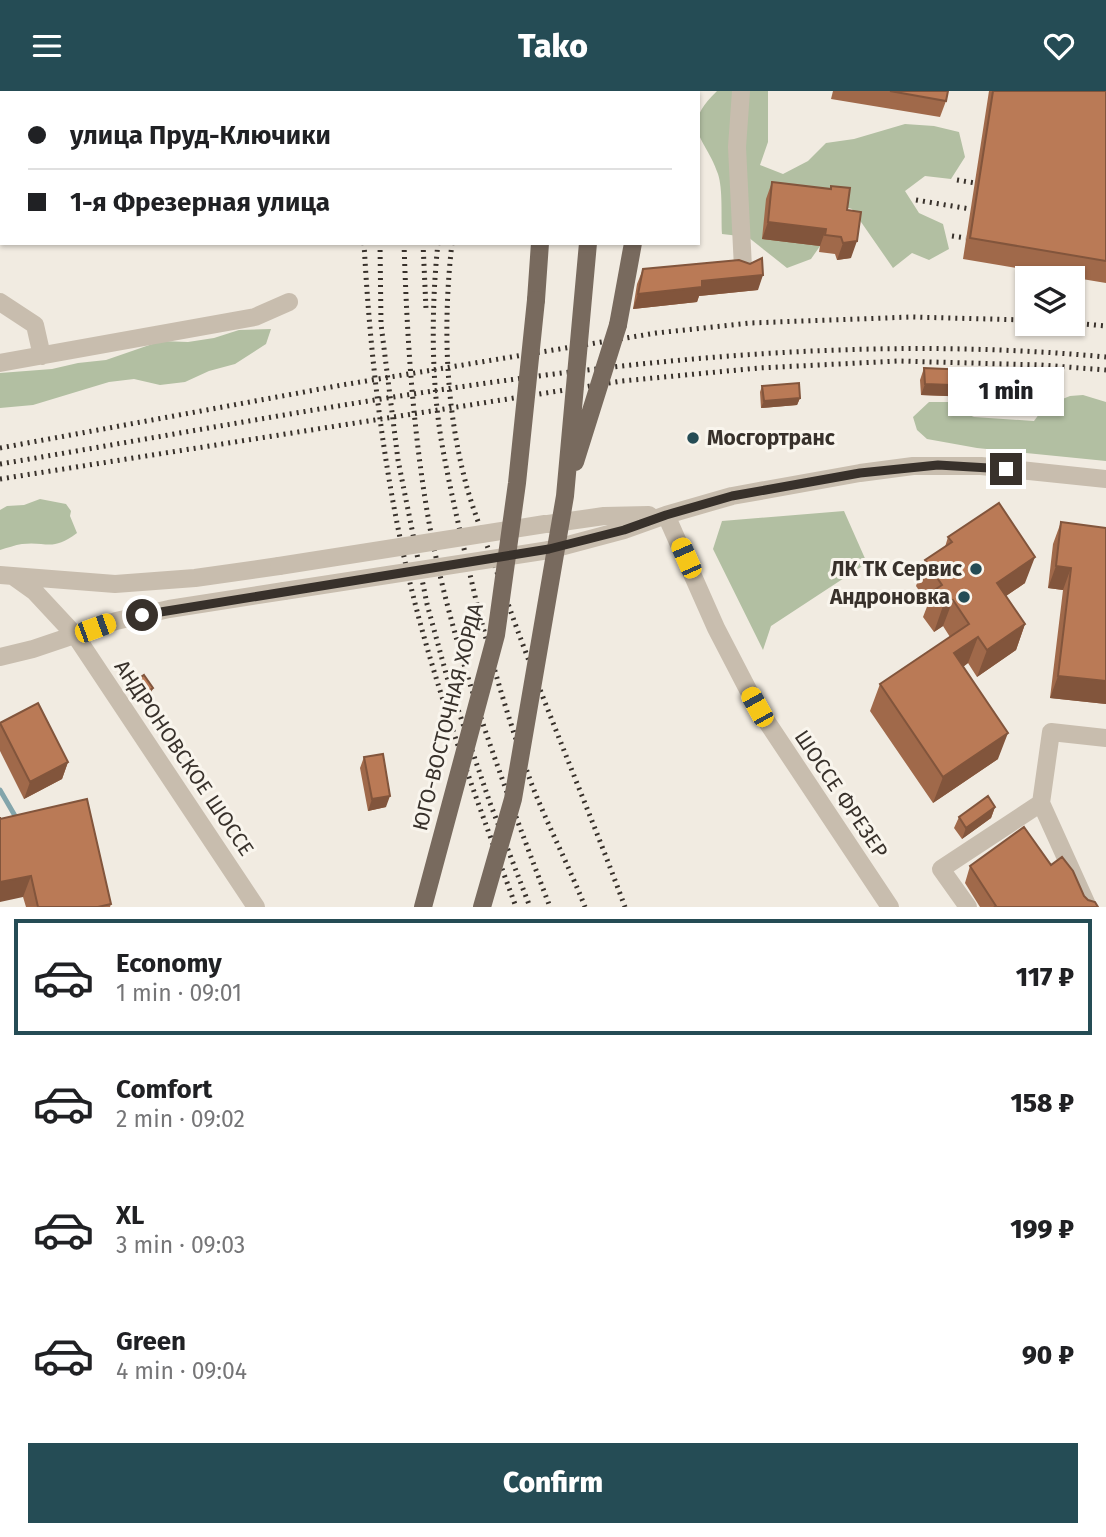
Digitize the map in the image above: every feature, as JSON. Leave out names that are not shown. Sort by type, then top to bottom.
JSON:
[{"type":"main road","points":[[531,245],[536,300]]},
{"type":"main road","name":"ЮГО-ВОСТОЧНАЯ ХОРДА","points":[[423,907],[496,635],[517,483],[540,245]]},
{"type":"main road","points":[[482,907],[513,799],[565,496],[588,245]]},
{"type":"main road","points":[[565,496],[618,325],[633,245]]},
{"type":"street","points":[[741,91],[737,147],[743,268]]},
{"type":"street","points":[[0,302],[35,325],[41,356]]},
{"type":"street","points":[[0,363],[255,317],[289,302]]},
{"type":"street","points":[[0,657],[116,621],[169,609],[549,549],[624,530],[732,496],[860,473],[913,466],[981,466],[1106,479]]},
{"type":"street","points":[[7,576],[115,585],[195,578],[604,516],[666,515]]},
{"type":"street","name":"ШОССЕ ФРЕЗЕР","points":[[666,515],[716,628],[757,707],[890,907]]},
{"type":"street","name":"АНДРОНОВСКОЕ ШОССЕ","points":[[7,576],[45,601],[75,635],[256,907]]},
{"type":"street","points":[[1088,907],[1041,803],[1051,732],[1106,738]]},
{"type":"street","points":[[968,907],[942,869],[1041,803]]},
{"type":"green space","points":[[717,91],[768,91],[768,142],[760,165],[783,174],[808,161],[826,143],[854,139],[905,124],[934,126],[959,132],[965,157],[951,179],[925,176],[905,191],[919,213],[943,224],[949,249],[929,260],[912,253],[893,268],[852,209],[827,202],[825,239],[811,259],[787,268],[748,237],[722,234],[720,180],[700,137],[700,113]]},
{"type":"green space","points":[[271,329],[266,344],[235,364],[209,371],[185,382],[160,385],[134,379],[109,382],[33,405],[0,408],[0,373],[52,369],[106,360],[161,341],[188,342],[239,330]]},
{"type":"green space","points":[[1083,395],[1106,402],[1106,461],[977,448],[927,439],[917,430],[913,417],[929,402],[955,402],[962,412],[974,417],[1034,421],[1045,406],[1070,396]]},
{"type":"green space","points":[[40,499],[66,504],[71,511],[70,516],[77,533],[55,544],[31,543],[0,550],[0,510]]},
{"type":"green space","points":[[844,511],[867,563],[771,626],[763,650],[713,549],[722,521]]},
{"type":"building","points":[[890,91],[948,91],[946,101]]},
{"type":"building","points":[[993,91],[1106,91],[1106,261],[970,238]]},
{"type":"building","points":[[772,182],[831,189],[831,186],[850,188],[847,210],[861,212],[857,241],[843,243],[841,237],[825,235],[826,229],[768,222]]},
{"type":"building","points":[[762,258],[763,275],[702,281],[702,287],[638,294],[643,269],[739,260],[750,264]]},
{"type":"building","points":[[924,368],[1037,373],[1035,405],[976,403],[976,386],[925,384]]},
{"type":"building","points":[[799,383],[800,398],[764,401],[762,386]]},
{"type":"building","points":[[999,503],[1035,557],[997,583],[1025,624],[987,650],[978,637],[954,653],[1008,733],[943,777],[880,684],[969,624],[953,600],[943,606],[933,591],[942,585],[925,560],[952,542],[948,537]]},
{"type":"building","points":[[1061,522],[1106,528],[1106,681],[1058,676],[1071,568],[1056,566]]},
{"type":"building","points":[[144,675],[153,688],[141,696],[132,683]]},
{"type":"building","points":[[38,703],[68,762],[30,782],[0,723]]},
{"type":"building","points":[[383,754],[390,796],[372,799],[364,757]]},
{"type":"building","points":[[988,796],[995,807],[966,828],[959,817]]},
{"type":"building","points":[[87,799],[111,904],[98,907],[38,907],[31,876],[0,882],[0,819]]},
{"type":"building","points":[[1024,827],[1051,865],[1062,857],[1073,871],[1084,896],[1098,907],[994,907],[996,906],[970,866]]},
{"type":"waterway","points":[[0,790],[18,821]]},
{"type":"railway","points":[[957,180],[975,183]]},
{"type":"railway","points":[[916,200],[970,209]]},
{"type":"railway","points":[[952,236],[966,238]]},
{"type":"railway","points":[[364,245],[382,436],[409,579],[442,697],[516,907]]},
{"type":"railway","points":[[380,245],[381,324],[398,460],[427,604],[447,677],[490,803],[530,907]]},
{"type":"railway","points":[[404,245],[415,422],[424,493],[440,577],[482,720],[550,907]]},
{"type":"railway","points":[[423,245],[426,309]]},
{"type":"railway","points":[[438,245],[433,321],[434,374],[439,425],[454,505],[481,620],[516,738],[538,800],[585,907]]},
{"type":"railway","points":[[452,245],[447,303],[448,362],[453,422],[465,480],[528,659],[625,907]]},
{"type":"railway","points":[[0,448],[342,385],[656,333],[750,323],[911,317],[1015,320]]},
{"type":"railway","points":[[1085,324],[1106,326]]},
{"type":"railway","points":[[0,464],[412,394],[689,359],[828,350],[967,349],[1106,357]]},
{"type":"railway","points":[[0,479],[622,381],[759,368],[898,361],[1041,365],[1106,370]]},
{"type":"place","name":"Мосгортранс","points":[[693,438]]},
{"type":"place","name":"ЛК ТК Сервис","points":[[976,569]]},
{"type":"place","name":"Андроновка","points":[[964,597]]},
{"type":"route","points":[[142,615],[549,549],[624,530],[732,496],[860,473],[938,465],[1006,469]]}]
